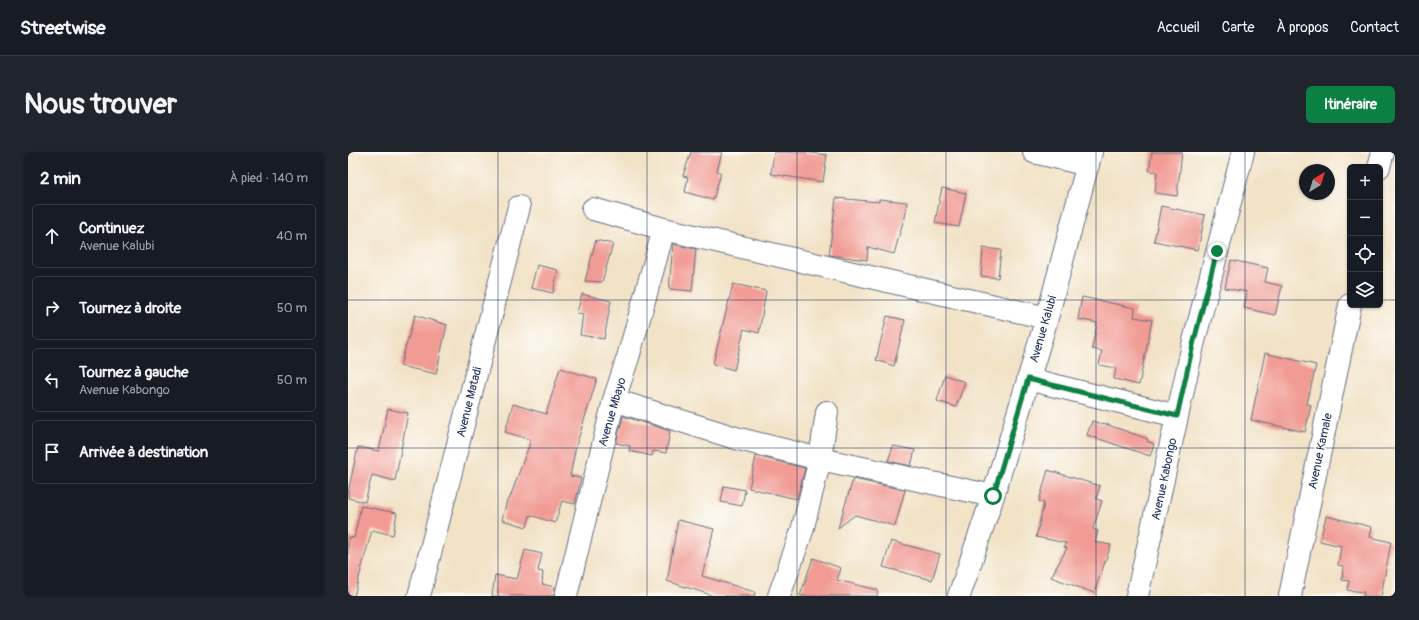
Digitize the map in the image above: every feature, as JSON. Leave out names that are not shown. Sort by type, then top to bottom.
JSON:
[{"type":"street","points":[[1034,152],[1089,158]]},
{"type":"street","name":"Avenue Kabongo","points":[[1137,596],[1193,345],[1243,152]]},
{"type":"street","points":[[1381,164],[1383,152]]},
{"type":"street","name":"Avenue Kalubi","points":[[959,596],[993,496],[1047,318],[1089,158]]},
{"type":"street","name":"Avenue Matadi","points":[[419,596],[519,207]]},
{"type":"street","points":[[593,209],[664,229],[1047,318]]},
{"type":"street","name":"Avenue Mbayo","points":[[566,596],[614,400],[629,354],[664,229]]},
{"type":"street","name":"Avenue Kamale","points":[[1290,596],[1349,308]]},
{"type":"street","points":[[1028,379],[1177,416]]},
{"type":"street","points":[[614,400],[739,439],[820,459],[993,496]]},
{"type":"street","points":[[779,596],[802,532],[820,459],[827,412]]},
{"type":"building","points":[[691,152],[722,152],[717,171],[721,173],[713,200],[685,192],[688,177],[683,176]]},
{"type":"building","points":[[774,152],[804,152],[827,155],[823,182],[771,174]]},
{"type":"building","points":[[1152,152],[1182,152],[1177,196],[1155,193],[1157,172],[1149,171]]},
{"type":"building","points":[[942,188],[966,193],[959,227],[935,223]]},
{"type":"building","points":[[836,198],[879,202],[879,199],[907,202],[905,218],[894,254],[868,247],[867,260],[829,255]]},
{"type":"building","points":[[1161,206],[1205,215],[1198,250],[1154,241]]},
{"type":"building","points":[[596,240],[613,244],[602,282],[585,281]]},
{"type":"building","points":[[673,244],[696,249],[692,291],[669,289]]},
{"type":"building","points":[[983,248],[1001,250],[998,278],[981,276]]},
{"type":"building","points":[[1231,260],[1268,268],[1265,282],[1282,286],[1275,315],[1244,308],[1247,292],[1225,288]]},
{"type":"building","points":[[537,265],[558,270],[553,293],[531,288]]},
{"type":"building","points":[[733,284],[766,291],[759,333],[744,329],[734,370],[713,364]]},
{"type":"building","points":[[582,294],[611,301],[604,339],[580,335],[583,314],[577,313]]},
{"type":"building","points":[[1082,297],[1135,308],[1134,317],[1152,320],[1139,385],[1114,379],[1116,368],[1099,365],[1102,351],[1092,349],[1097,323],[1078,319]]},
{"type":"building","points":[[415,315],[447,325],[436,374],[400,366]]},
{"type":"building","points":[[887,316],[905,320],[894,366],[876,360]]},
{"type":"building","points":[[1265,353],[1316,365],[1307,404],[1311,405],[1305,432],[1251,420]]},
{"type":"building","points":[[560,368],[597,379],[576,446],[570,476],[581,478],[575,504],[562,501],[555,523],[530,515],[527,527],[502,520],[507,500],[509,500],[531,440],[505,432],[513,404],[546,414]]},
{"type":"building","points":[[945,375],[965,382],[956,407],[937,401]]},
{"type":"building","points":[[388,409],[408,413],[395,481],[372,475],[365,502],[348,498],[358,447],[379,451]]},
{"type":"building","points":[[623,416],[670,431],[666,453],[653,451],[652,456],[629,451],[630,446],[616,443]]},
{"type":"building","points":[[1092,421],[1103,423],[1148,439],[1147,441],[1154,444],[1150,456],[1087,435]]},
{"type":"building","points":[[893,446],[915,450],[911,466],[888,461]]},
{"type":"building","points":[[756,456],[805,468],[797,499],[749,488]]},
{"type":"building","points":[[1048,470],[1100,486],[1096,499],[1102,501],[1093,529],[1098,531],[1095,542],[1111,545],[1094,593],[1051,577],[1067,548],[1064,547],[1066,543],[1036,537],[1044,503],[1039,501]]},
{"type":"building","points":[[853,479],[905,490],[895,526],[855,515],[838,528]]},
{"type":"building","points":[[724,486],[745,490],[742,506],[721,502]]},
{"type":"building","points":[[361,506],[397,513],[393,535],[372,530],[354,596],[348,596],[348,537],[354,538]]},
{"type":"building","points":[[1326,516],[1372,527],[1370,537],[1391,542],[1381,596],[1363,596],[1364,592],[1347,590],[1349,581],[1342,580],[1343,566],[1338,565],[1341,546],[1320,541]]},
{"type":"building","points":[[678,520],[714,529],[702,576],[755,592],[754,596],[714,596],[667,581]]},
{"type":"building","points":[[891,541],[940,554],[932,580],[883,567]]},
{"type":"building","points":[[525,550],[542,554],[538,571],[543,572],[542,584],[555,587],[554,596],[492,596],[495,575],[517,579]]},
{"type":"building","points":[[813,558],[841,568],[837,580],[878,590],[877,596],[800,596]]},
{"type":"route","points":[[993,496],[1028,379],[1177,416],[1217,251]]}]
